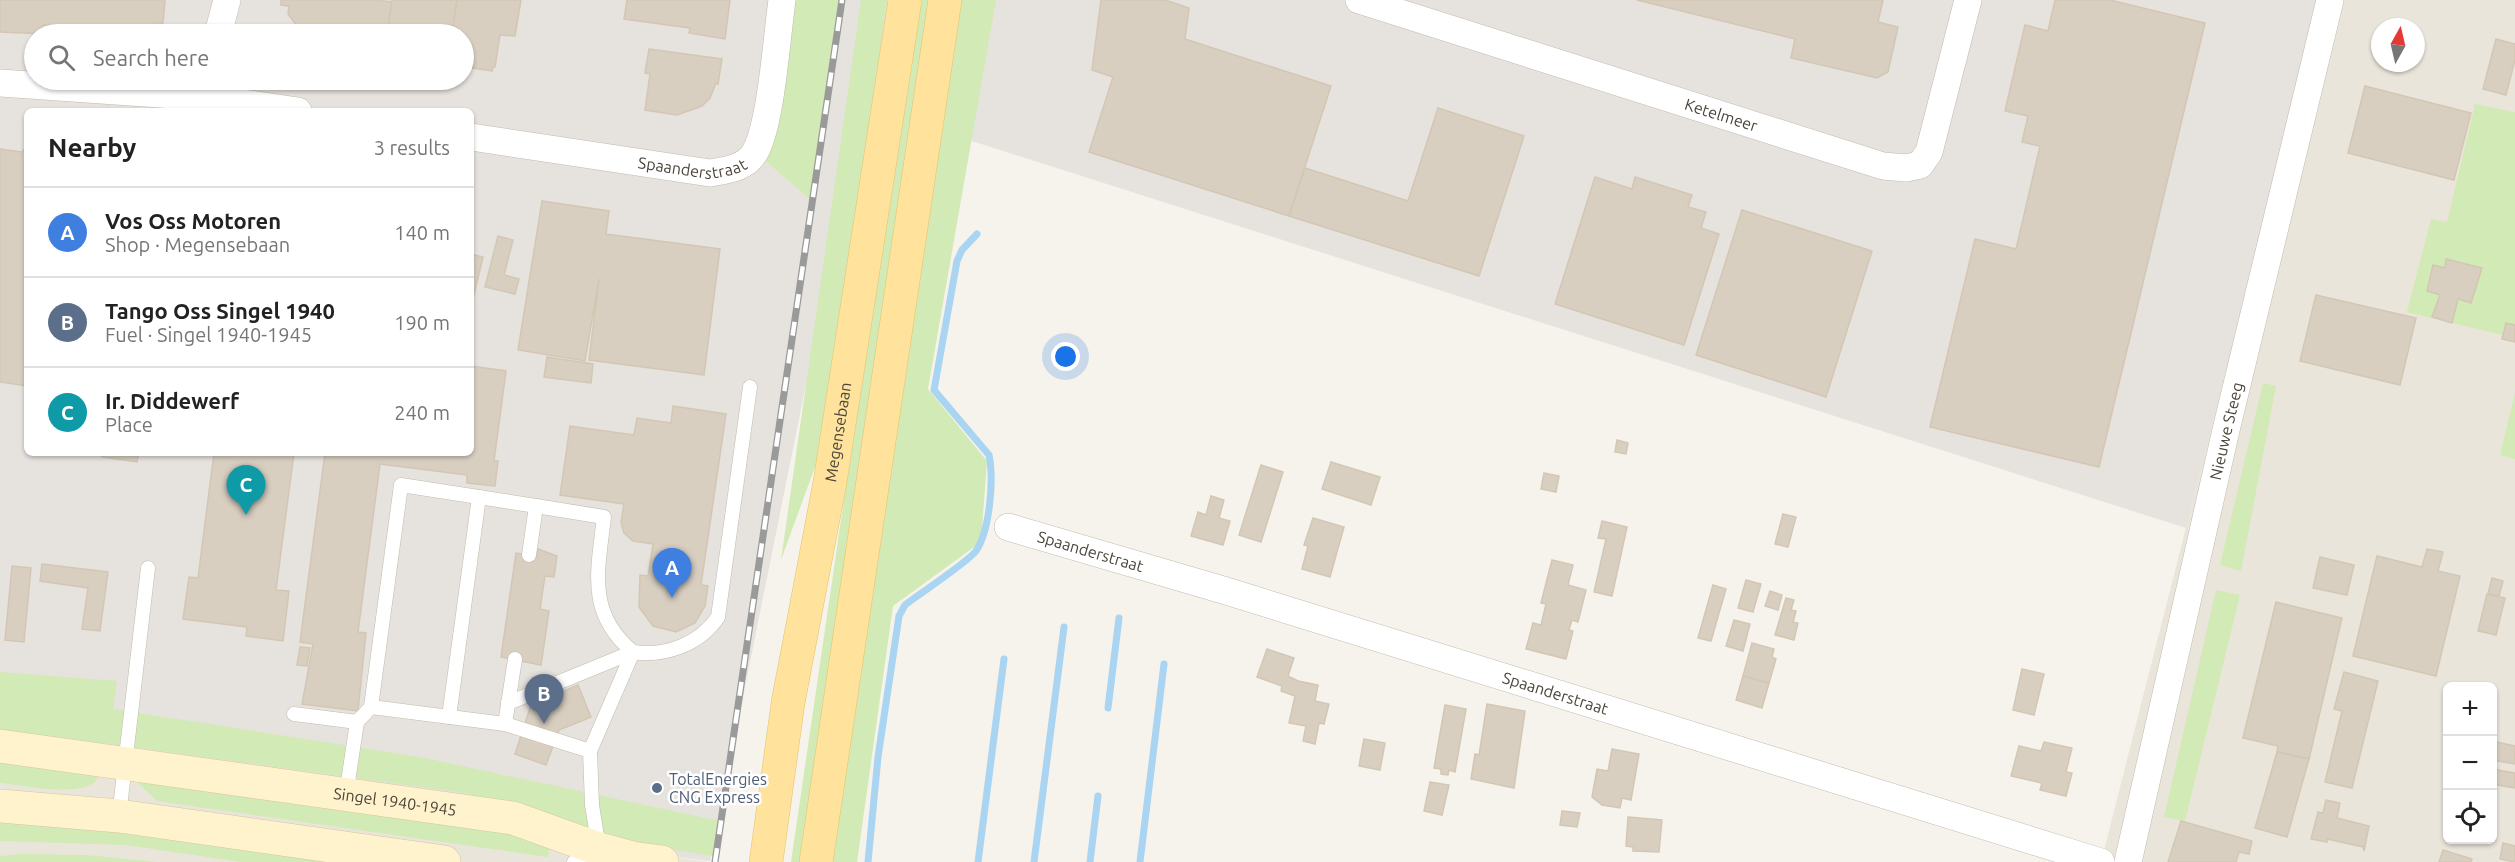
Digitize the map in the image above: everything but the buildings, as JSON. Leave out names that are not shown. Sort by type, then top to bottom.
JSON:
[{"type":"main road","name":"Megensebaan","points":[[766,862],[788,704],[830,482],[905,0]]},
{"type":"main road","points":[[816,862],[945,0]]},
{"type":"main road","name":"Singel 1940-1945","points":[[0,746],[513,818],[587,855],[662,862]]},
{"type":"main road","points":[[0,806],[119,816],[371,857],[444,862]]},
{"type":"street","points":[[221,24],[227,0]]},
{"type":"street","name":"Spaanderstraat","points":[[474,137],[710,173],[736,169],[755,154],[764,130],[782,0]]},
{"type":"street","name":"Ketelmeer","points":[[1359,0],[1884,166],[1906,168],[1920,165],[1929,152],[1968,0]]},
{"type":"street","name":"Nieuwe Steeg","points":[[2128,862],[2226,430],[2330,0]]},
{"type":"street","points":[[0,83],[24,84]]},
{"type":"street","points":[[212,90],[286,108]]},
{"type":"street","name":"Spaanderstraat","points":[[1008,526],[1223,590],[2101,862]]},
{"type":"lane","points":[[346,795],[357,722],[371,708],[401,485],[604,517],[597,584],[599,604],[619,640],[633,652],[651,655],[696,640],[709,632],[718,617],[750,387]]},
{"type":"lane","points":[[449,717],[479,497]]},
{"type":"lane","points":[[529,555],[536,506]]},
{"type":"lane","points":[[119,816],[123,764],[148,568]]},
{"type":"lane","points":[[508,703],[633,652]]},
{"type":"lane","points":[[587,855],[592,805],[590,751],[633,652]]},
{"type":"lane","points":[[505,724],[515,659]]},
{"type":"lane","points":[[371,708],[505,724],[590,751]]},
{"type":"lane","points":[[294,714],[357,722]]},
{"type":"shaded area","points":[[0,0],[2320,0],[2186,528],[862,106],[710,861],[599,849],[0,739]]},
{"type":"shaded area","points":[[2320,0],[2515,0],[2515,862],[2101,862]]},
{"type":"shaded area","points":[[0,739],[599,849],[710,862],[0,862]]},
{"type":"green space","points":[[795,0],[841,0],[813,202],[761,157]]},
{"type":"green space","points":[[861,0],[887,0],[823,445],[781,560]]},
{"type":"green space","points":[[917,0],[996,0],[928,389],[987,461],[981,542],[893,606],[857,862],[791,862]]},
{"type":"green space","points":[[2475,104],[2515,112],[2515,338],[2407,312],[2431,219],[2447,222]]},
{"type":"green space","points":[[2263,383],[2276,386],[2241,571],[2220,565]]},
{"type":"green space","points":[[2515,393],[2515,459],[2500,455]]},
{"type":"green space","points":[[2216,590],[2240,595],[2185,821],[2164,817]]},
{"type":"green space","points":[[0,672],[117,681],[113,709],[420,757],[724,822],[719,857],[650,846],[465,793],[66,738],[0,733]]},
{"type":"green space","points":[[0,758],[99,774],[94,782],[85,787],[71,789],[0,783]]},
{"type":"green space","points":[[131,771],[447,810],[550,844],[548,857],[157,801],[137,782]]},
{"type":"green space","points":[[0,818],[123,830],[348,862],[241,862],[126,845],[0,841]]},
{"type":"green space","points":[[87,855],[156,862],[0,862],[0,856]]},
{"type":"waterway","points":[[868,862],[878,757],[899,616],[905,605],[954,570],[976,551],[988,518],[991,490],[989,455],[934,390],[957,261],[962,250],[977,234]]},
{"type":"waterway","points":[[1108,708],[1119,618]]},
{"type":"waterway","points":[[1034,862],[1064,627]]},
{"type":"waterway","points":[[978,862],[1004,659]]},
{"type":"waterway","points":[[1140,862],[1164,664]]},
{"type":"waterway","points":[[1090,862],[1098,796]]},
{"type":"railway","points":[[715,862],[842,0]]},
{"type":"place","name":"Ir. Diddewerf","points":[[246,515]]},
{"type":"place","name":"Vos Oss Motoren","points":[[672,598]]},
{"type":"place","name":"Tango Oss Singel 1940","points":[[544,724]]},
{"type":"place","name":"TotalEnergies CNG Express","points":[[657,788]]}]
